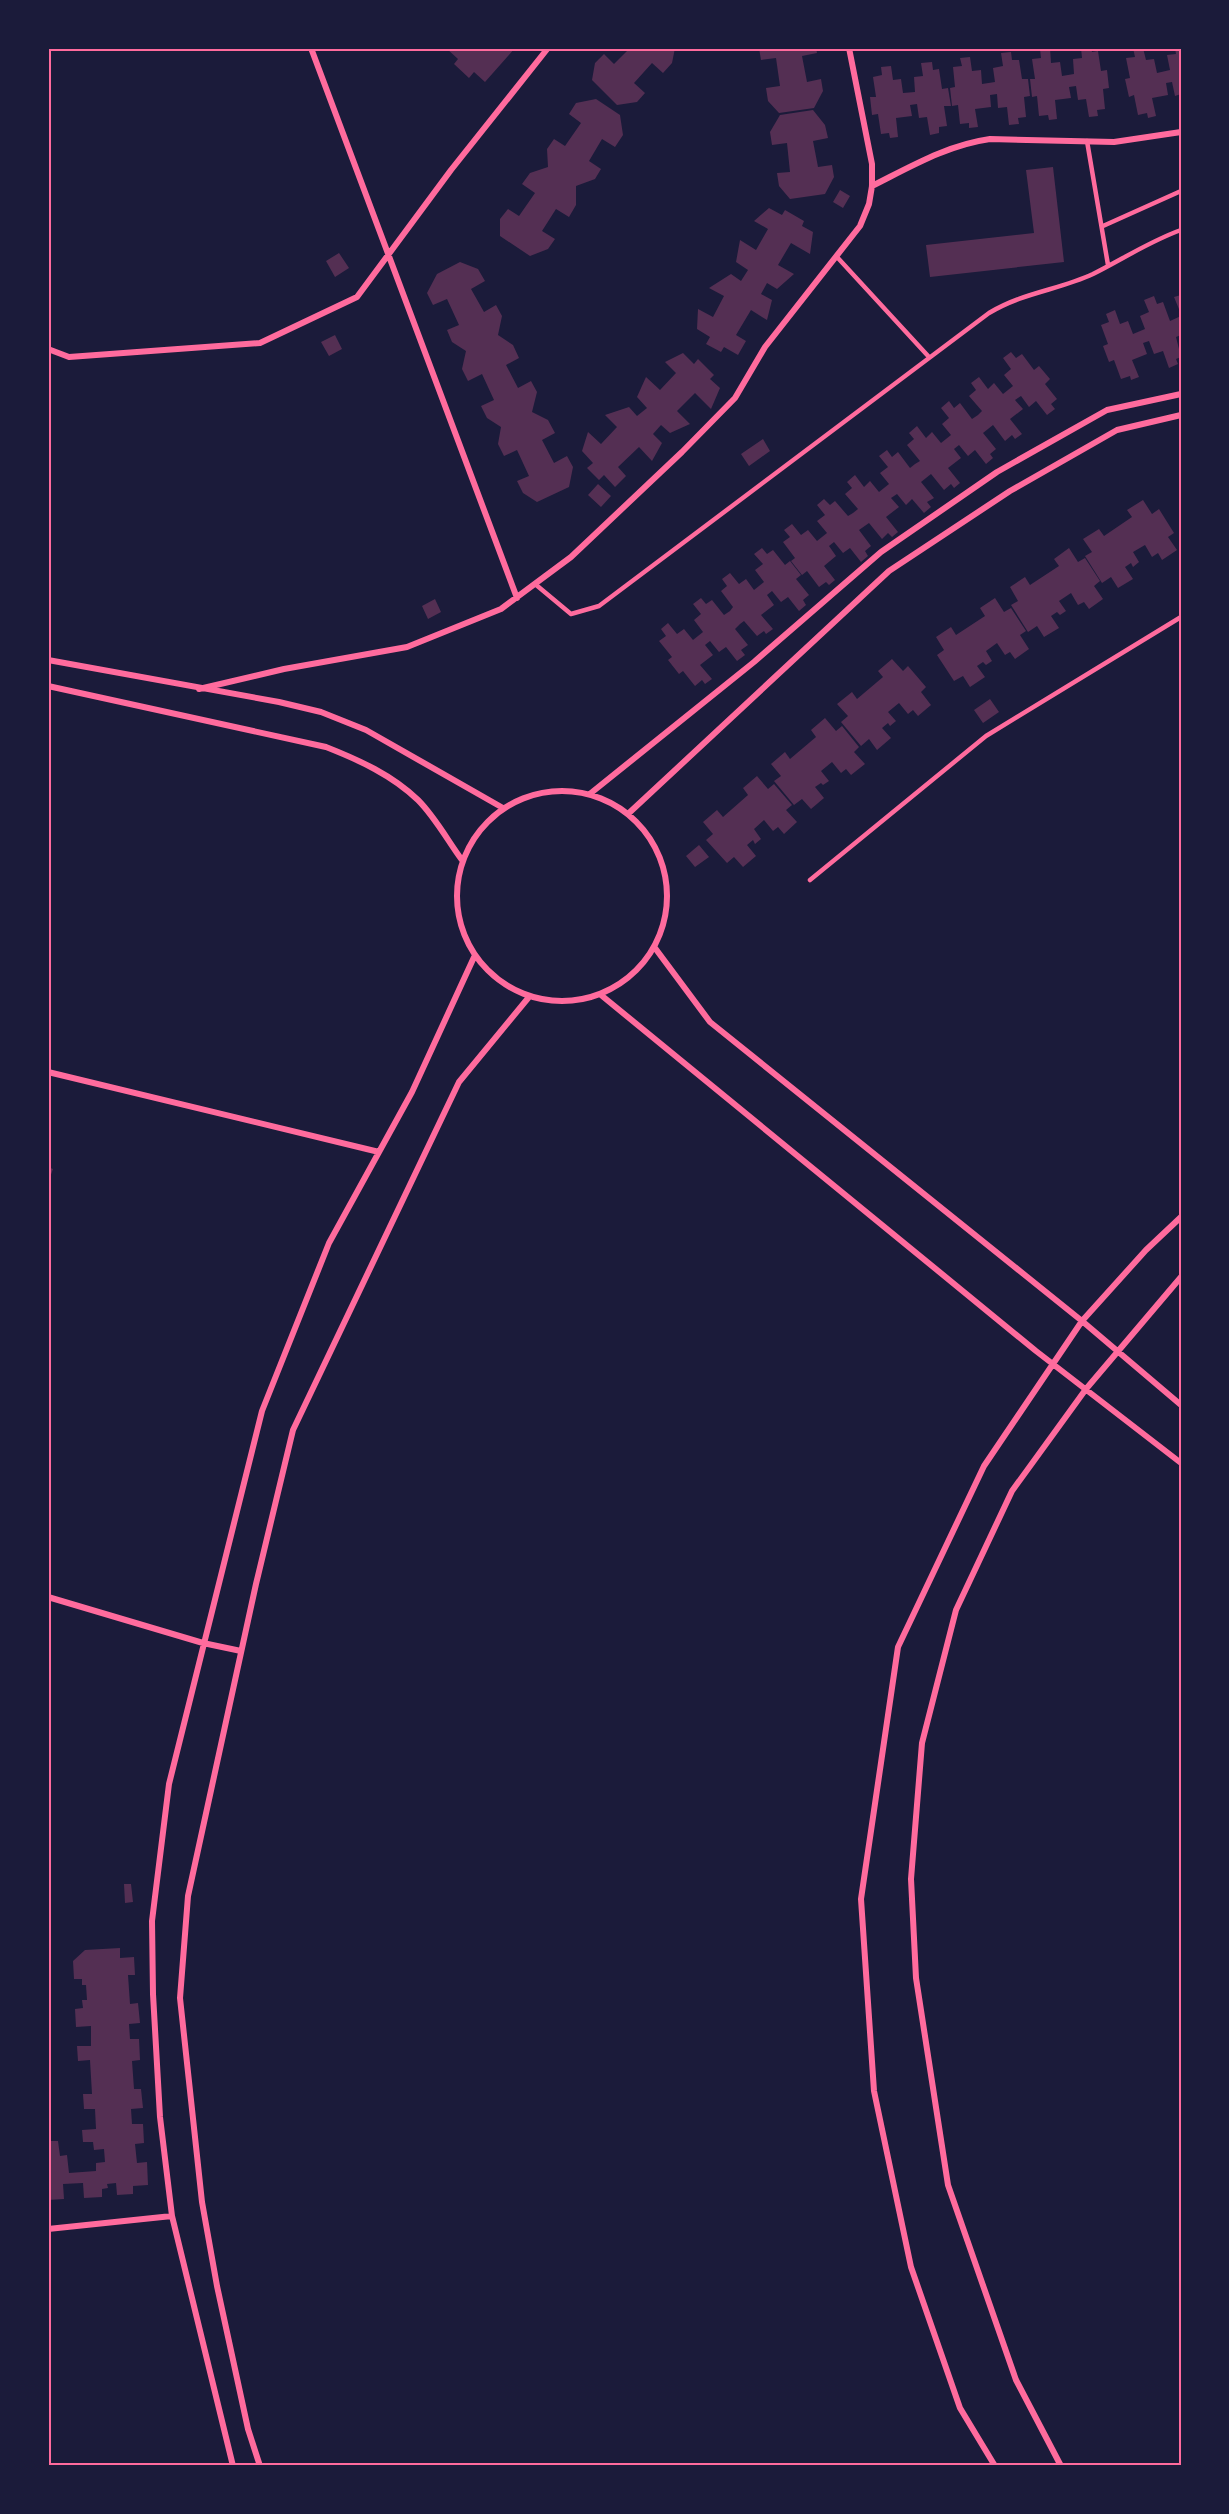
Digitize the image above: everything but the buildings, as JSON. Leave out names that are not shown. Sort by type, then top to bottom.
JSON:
[{"type":"street","points":[[311,48],[517,598]]},
{"type":"street","points":[[48,349],[69,357],[260,343],[357,297],[451,170],[549,48]]},
{"type":"street","points":[[199,689],[284,669],[406,647],[501,609],[571,557],[682,452],[735,398],[765,347],[860,226],[872,186],[872,164],[849,48]]},
{"type":"street","points":[[872,186],[936,154],[975,141],[990,139],[1114,142],[1181,132]]},
{"type":"street","points":[[591,793],[754,662],[881,552],[997,472],[1107,410],[1181,394]]},
{"type":"street","points":[[628,813],[889,572],[1010,491],[1118,430],[1181,415]]},
{"type":"street","points":[[48,660],[279,702],[321,712],[366,730],[503,808]]},
{"type":"street","points":[[48,686],[326,747],[362,761],[388,777],[418,801],[462,860]]},
{"type":"street","points":[[560,789],[591,793],[628,813],[653,841],[667,875],[668,912],[656,948],[633,976],[601,995],[565,1002],[529,997],[498,981],[475,955],[460,925],[456,892],[462,860],[478,830],[503,808],[530,794],[560,789]]},
{"type":"street","points":[[656,948],[710,1022],[1082,1321],[1181,1405]]},
{"type":"street","points":[[233,2466],[172,2216],[160,2106],[153,1994],[152,1921],[169,1784],[262,1411],[329,1243],[412,1092],[475,955]]},
{"type":"street","points":[[601,995],[1053,1364],[1181,1463]]},
{"type":"street","points":[[260,2466],[248,2429],[217,2286],[202,2202],[180,1998],[188,1896],[241,1651],[293,1430],[459,1082],[529,997]]},
{"type":"street","points":[[48,1072],[379,1152]]},
{"type":"street","points":[[995,2466],[960,2408],[911,2267],[874,2091],[861,1899],[898,1647],[984,1466],[1082,1321],[1146,1250],[1181,1217]]},
{"type":"street","points":[[1061,2466],[1016,2380],[948,2185],[916,1978],[911,1879],[922,1743],[956,1610],[1012,1491],[1086,1389],[1181,1277]]},
{"type":"street","points":[[48,1597],[203,1643],[241,1651]]},
{"type":"street","points":[[48,2229],[172,2216]]},
{"type":"lane","points":[[1087,140],[1108,265]]},
{"type":"lane","points":[[1103,226],[1181,191]]},
{"type":"lane","points":[[535,584],[571,614],[599,606],[989,313],[1010,301],[1074,281],[1142,246],[1181,230]]},
{"type":"lane","points":[[837,257],[929,357]]},
{"type":"lane","points":[[810,880],[986,736],[1181,617]]}]
